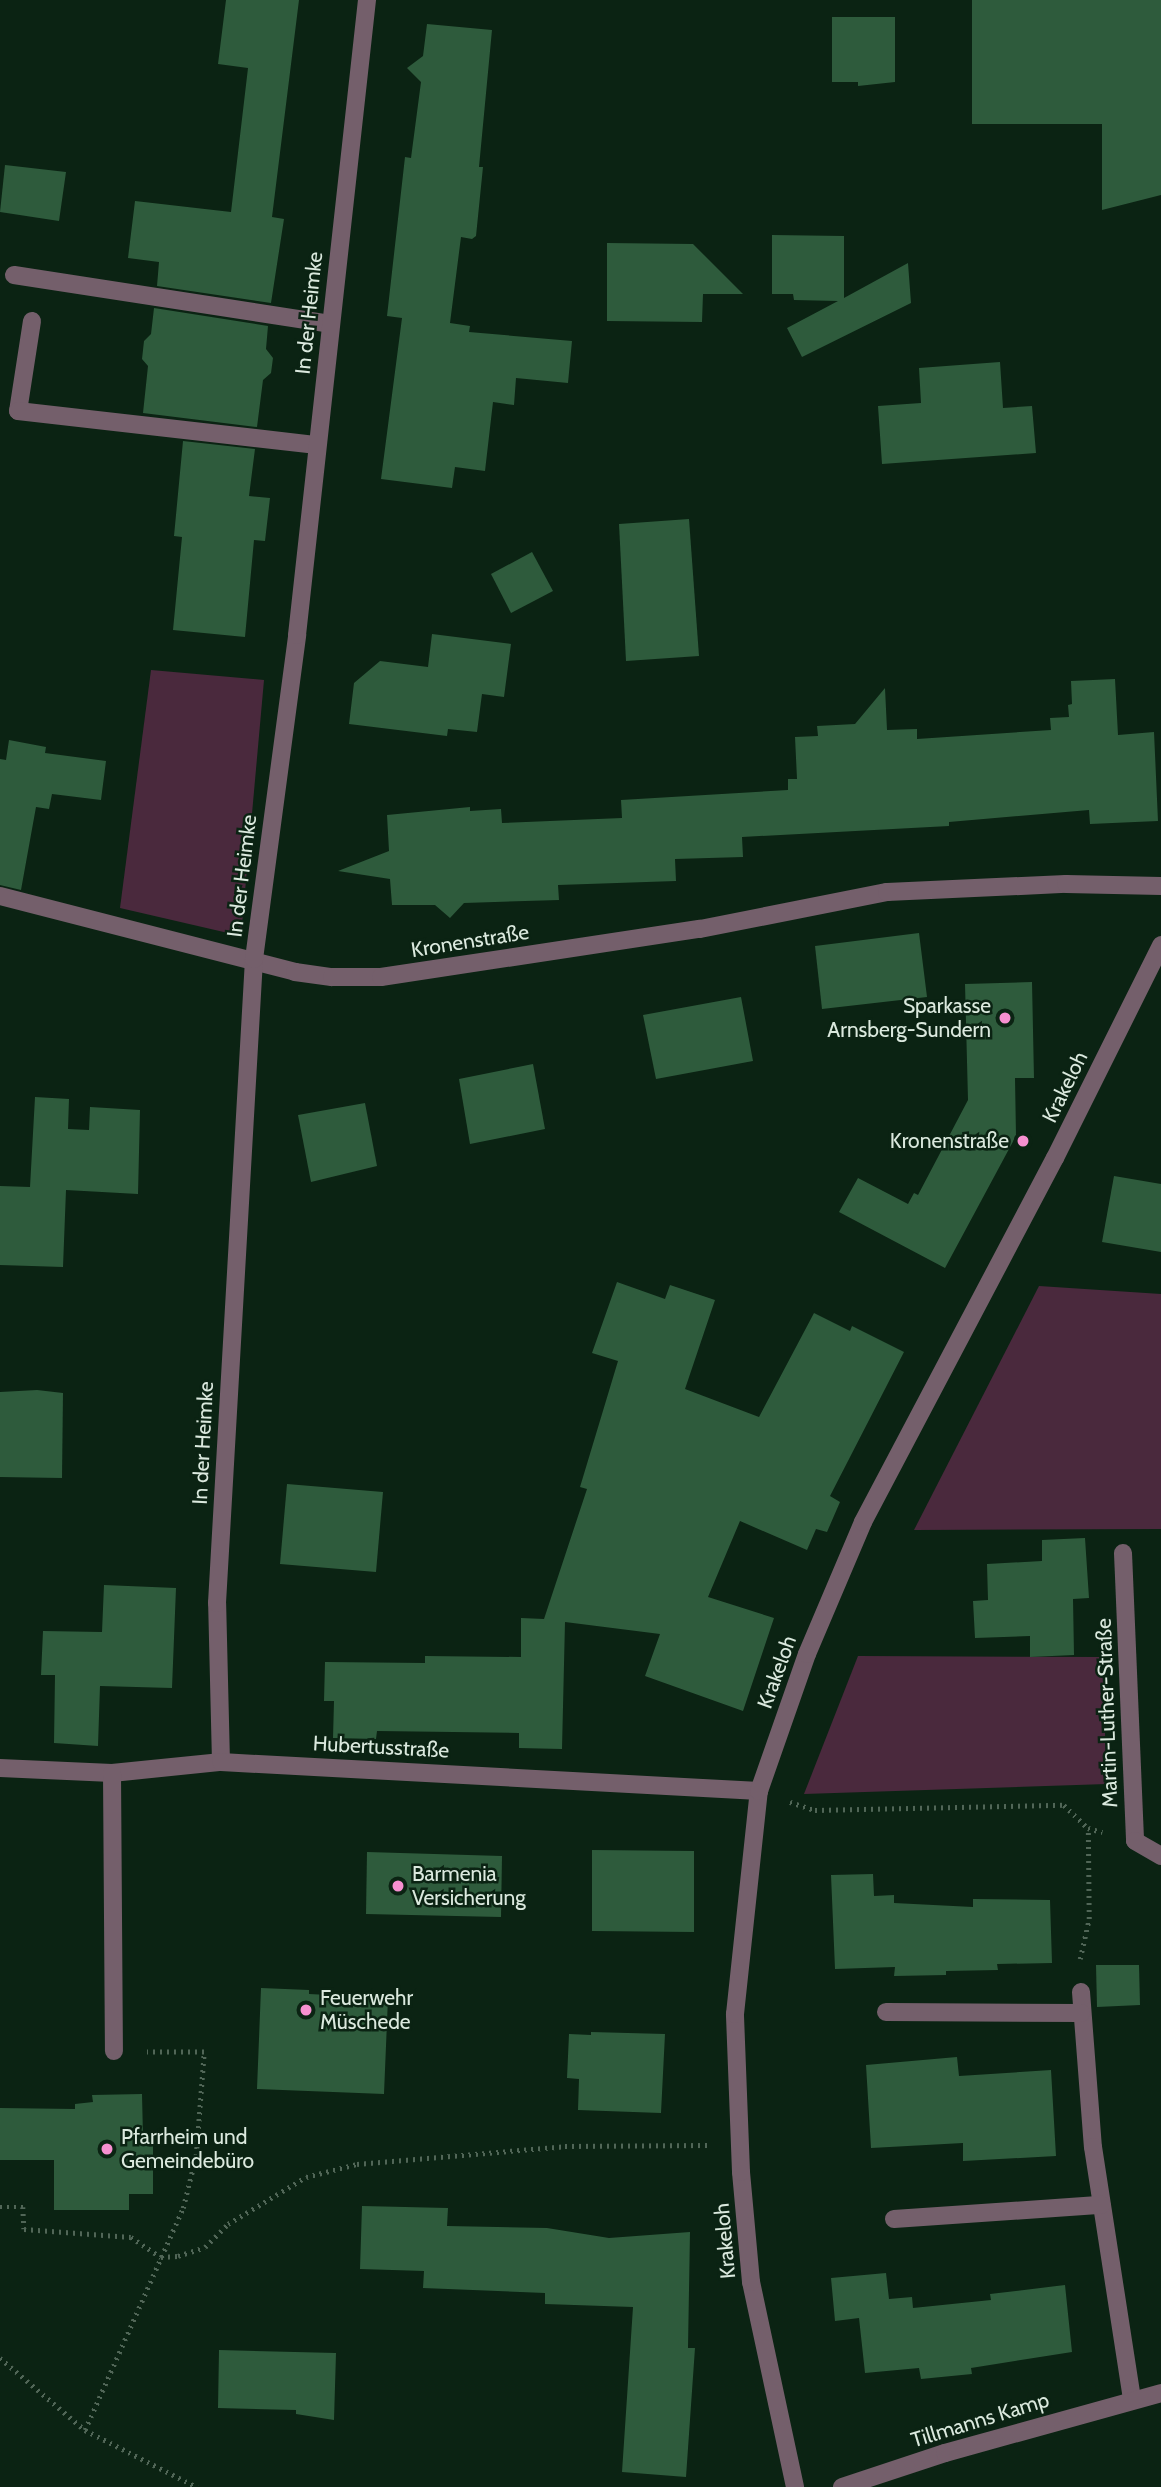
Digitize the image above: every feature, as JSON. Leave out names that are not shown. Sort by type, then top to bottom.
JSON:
[{"type":"street","name":"In der Heimke","points":[[221,1762],[218,1603],[254,959],[297,635],[367,0]]},
{"type":"street","points":[[14,275],[330,324]]},
{"type":"street","points":[[32,321],[18,411],[317,445]]},
{"type":"street","name":"Kronenstraße","points":[[0,896],[307,974],[381,977],[700,929],[887,892],[1066,884],[1161,887]]},
{"type":"street","name":"Krakeloh","points":[[795,2487],[751,2282],[740,2144],[735,2014],[759,1791],[807,1654],[863,1522],[1055,1158],[1161,945]]},
{"type":"street","name":"Martin-Luther-Straße","points":[[1124,1553],[1135,1841]]},
{"type":"street","name":"Hubertusstraße","points":[[0,1768],[112,1773],[221,1762],[759,1791]]},
{"type":"street","points":[[112,1773],[114,2051]]},
{"type":"street","points":[[1135,1841],[1161,1856]]},
{"type":"street","points":[[1081,1992],[1080,2013],[1102,2206],[1132,2399]]},
{"type":"street","points":[[886,2012],[1080,2013]]},
{"type":"street","points":[[894,2219],[1102,2206]]},
{"type":"street","name":"Tillmanns Kamp","points":[[842,2487],[945,2453],[1161,2393]]},
{"type":"path","points":[[759,1791],[815,1810],[1064,1805],[1088,1828],[1135,1841]]},
{"type":"path","points":[[1081,1992],[1079,1953],[1089,1919],[1088,1828]]},
{"type":"path","points":[[85,2430],[183,2208],[196,2156],[204,2052],[114,2051]]},
{"type":"path","points":[[0,2207],[23,2207],[24,2228],[131,2237],[160,2257],[178,2256],[205,2247],[228,2224],[306,2177],[357,2164],[565,2146],[740,2144]]},
{"type":"path","points":[[0,2358],[85,2430],[197,2487]]},
{"type":"shaded area","points":[[151,670],[264,680],[241,936],[120,908]]},
{"type":"shaded area","points":[[1039,1286],[1161,1294],[1161,1529],[914,1530]]},
{"type":"shaded area","points":[[858,1656],[1102,1657],[1107,1784],[804,1794]]},
{"type":"building","points":[[226,0],[299,0],[272,217],[284,219],[271,303],[157,286],[159,262],[128,258],[135,201],[231,212],[248,68],[218,64]]},
{"type":"building","points":[[972,0],[1161,0],[1161,195],[1102,210],[1102,124],[972,124]]},
{"type":"building","points":[[832,17],[895,17],[895,82],[858,86],[858,82],[832,82]]},
{"type":"building","points":[[427,24],[492,30],[479,167],[483,167],[476,236],[472,239],[461,237],[450,323],[470,326],[469,332],[572,341],[568,383],[516,378],[514,405],[493,402],[485,471],[455,467],[452,488],[381,479],[402,318],[387,316],[405,157],[411,158],[421,82],[407,68],[423,56]]},
{"type":"building","points":[[5,165],[66,172],[59,221],[0,212]]},
{"type":"building","points":[[772,235],[844,236],[844,298],[908,263],[911,303],[802,357],[787,328],[838,301],[794,300],[793,294],[772,294]]},
{"type":"building","points":[[607,243],[693,244],[743,294],[703,294],[702,322],[607,321]]},
{"type":"building","points":[[154,308],[268,326],[266,349],[273,358],[271,373],[263,380],[257,427],[143,413],[148,366],[142,359],[144,341],[151,334]]},
{"type":"building","points":[[1000,362],[1003,408],[1032,406],[1036,453],[882,464],[878,406],[921,403],[919,368]]},
{"type":"building","points":[[183,441],[255,449],[249,496],[270,498],[265,541],[254,540],[245,637],[173,630],[182,537],[174,536]]},
{"type":"building","points":[[689,519],[699,656],[626,661],[619,524]]},
{"type":"building","points":[[532,552],[553,591],[511,613],[491,574]]},
{"type":"building","points":[[432,634],[511,644],[504,697],[482,694],[477,732],[448,729],[447,736],[349,724],[354,683],[380,661],[428,667]]},
{"type":"building","points":[[1115,679],[1118,735],[1154,732],[1158,821],[1090,824],[1089,810],[949,822],[949,826],[742,837],[743,857],[675,859],[676,881],[558,885],[559,900],[464,903],[450,918],[435,905],[392,905],[390,879],[338,871],[389,851],[387,815],[470,807],[470,811],[501,809],[502,823],[622,818],[621,800],[788,790],[788,779],[797,779],[795,737],[818,736],[817,726],[855,724],[885,688],[887,730],[917,729],[917,739],[1051,730],[1050,718],[1069,717],[1068,705],[1072,704],[1071,681]]},
{"type":"building","points":[[9,740],[46,747],[45,753],[106,761],[101,800],[52,794],[49,809],[36,807],[21,890],[0,885],[0,759],[6,760]]},
{"type":"building","points":[[919,933],[927,997],[822,1009],[815,946]]},
{"type":"building","points":[[1032,982],[1034,1078],[1015,1078],[1016,1136],[945,1268],[839,1212],[858,1178],[908,1204],[914,1193],[918,1195],[968,1100],[965,984]]},
{"type":"building","points":[[741,997],[753,1061],[656,1079],[643,1015]]},
{"type":"building","points":[[533,1064],[545,1129],[470,1144],[459,1079]]},
{"type":"building","points":[[35,1097],[69,1099],[68,1129],[89,1130],[90,1107],[140,1110],[138,1194],[66,1190],[63,1267],[0,1265],[0,1186],[30,1187]]},
{"type":"building","points":[[365,1103],[377,1166],[311,1182],[298,1115]]},
{"type":"building","points":[[1114,1176],[1161,1184],[1161,1252],[1102,1242]]},
{"type":"building","points":[[617,1282],[665,1299],[670,1285],[715,1300],[685,1389],[759,1417],[814,1313],[850,1331],[852,1326],[904,1352],[830,1496],[840,1502],[827,1532],[816,1529],[807,1550],[740,1521],[708,1597],[774,1618],[743,1711],[645,1676],[660,1634],[565,1622],[562,1749],[519,1748],[519,1733],[377,1731],[376,1739],[333,1738],[334,1701],[324,1701],[325,1662],[425,1663],[425,1656],[521,1657],[521,1618],[544,1619],[587,1489],[580,1487],[618,1361],[592,1353]]},
{"type":"building","points":[[37,1390],[63,1393],[62,1478],[0,1477],[0,1392]]},
{"type":"building","points":[[287,1484],[383,1492],[376,1572],[280,1564]]},
{"type":"building","points":[[1085,1538],[1089,1598],[1073,1599],[1074,1655],[1030,1657],[1030,1636],[975,1638],[973,1601],[988,1600],[987,1564],[1042,1561],[1042,1540]]},
{"type":"building","points":[[104,1585],[176,1588],[172,1688],[100,1686],[98,1746],[54,1743],[55,1675],[41,1675],[43,1631],[102,1632]]},
{"type":"building","points":[[592,1850],[694,1851],[694,1932],[592,1931]]},
{"type":"building","points":[[367,1852],[502,1856],[501,1917],[366,1914]]},
{"type":"building","points":[[873,1874],[874,1896],[894,1895],[894,1903],[973,1907],[973,1899],[1050,1900],[1052,1963],[997,1964],[998,1970],[946,1971],[946,1975],[894,1976],[895,1967],[835,1969],[831,1875]]},
{"type":"building","points":[[1096,1965],[1139,1965],[1140,2005],[1097,2007]]},
{"type":"building","points":[[261,1988],[309,1990],[309,1994],[388,1998],[384,2094],[257,2089]]},
{"type":"building","points":[[591,2032],[665,2034],[661,2113],[578,2110],[579,2079],[567,2078],[569,2034],[591,2035]]},
{"type":"building","points":[[957,2057],[959,2076],[1051,2070],[1056,2156],[963,2161],[963,2143],[871,2148],[866,2065]]},
{"type":"building","name":"Pfarrheim und Gemeindebüro","points":[[142,2094],[143,2136],[153,2136],[153,2194],[129,2194],[129,2210],[54,2210],[54,2160],[0,2160],[0,2108],[75,2109],[75,2104],[93,2102],[92,2095]]},
{"type":"building","points":[[362,2206],[448,2208],[447,2226],[547,2228],[609,2238],[690,2232],[688,2348],[695,2348],[686,2477],[622,2472],[633,2307],[545,2304],[545,2293],[423,2288],[424,2271],[360,2269]]},
{"type":"building","points":[[886,2273],[889,2299],[912,2297],[913,2308],[991,2300],[990,2294],[1065,2285],[1072,2352],[971,2368],[972,2374],[921,2379],[919,2368],[865,2373],[859,2318],[835,2321],[831,2278]]},
{"type":"building","points":[[219,2350],[336,2353],[334,2420],[296,2414],[296,2410],[218,2408]]},
{"type":"place","name":"Sparkasse Arnsberg-Sundern","points":[[1005,1018]]},
{"type":"place","name":"Kronenstraße","points":[[1023,1141]]},
{"type":"place","name":"Barmenia Versicherung","points":[[398,1886]]},
{"type":"place","name":"Feuerwehr Müschede","points":[[306,2010]]},
{"type":"place","name":"Pfarrheim und Gemeindebüro","points":[[107,2149]]}]
